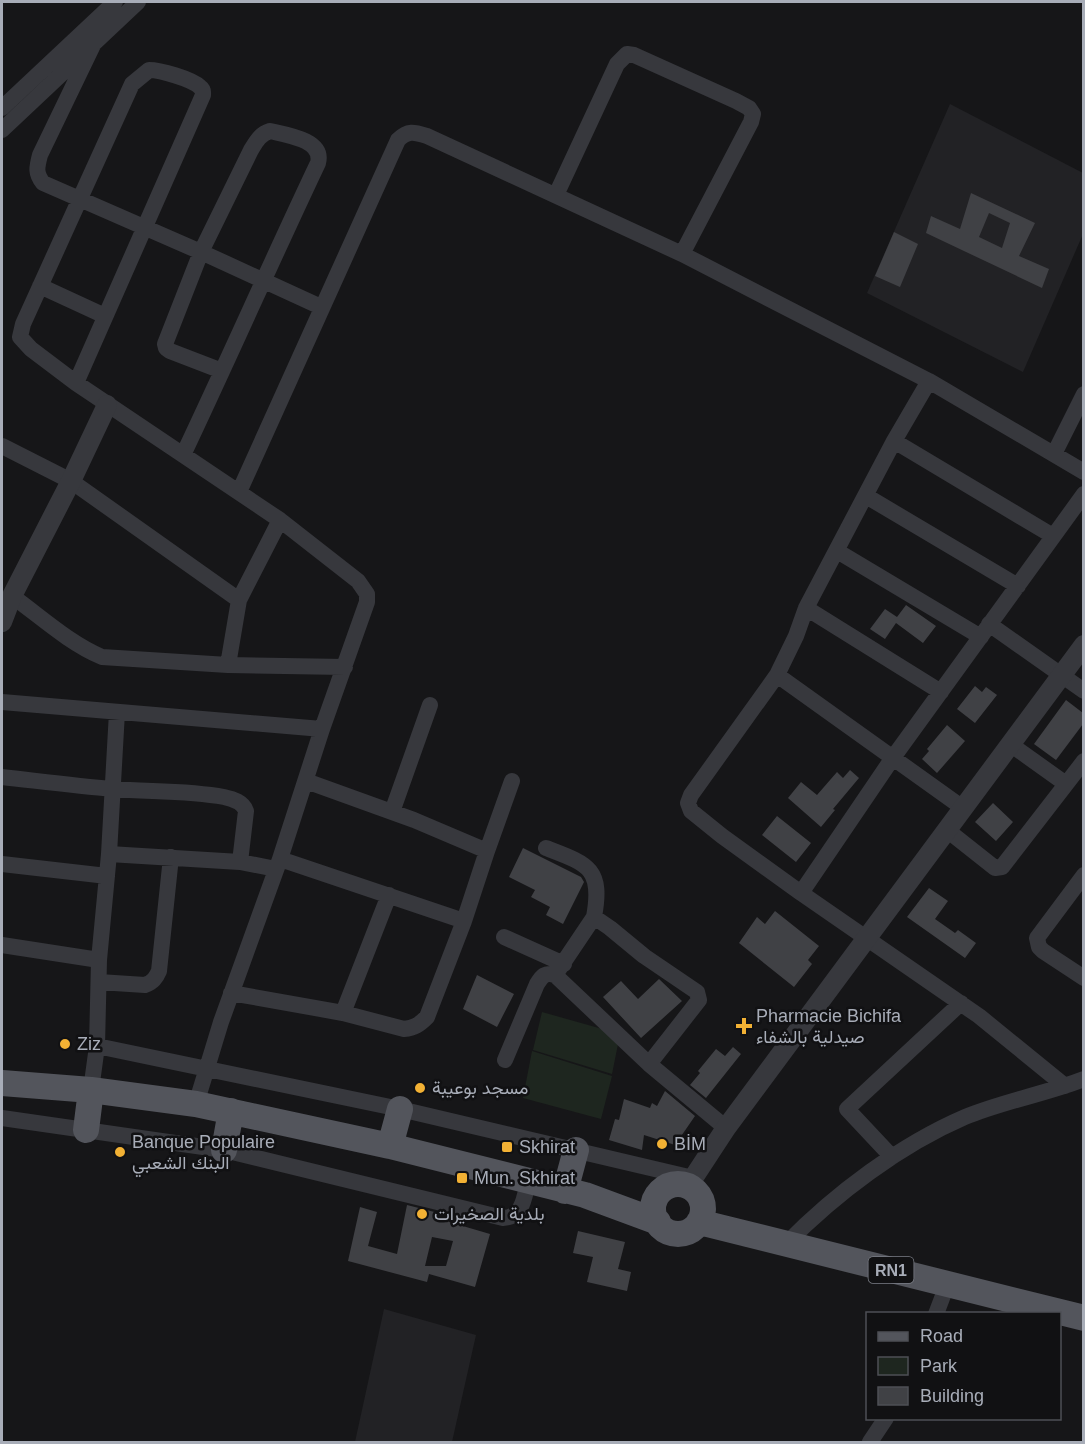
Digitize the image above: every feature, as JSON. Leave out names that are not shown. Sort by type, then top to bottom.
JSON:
[{"type":"main road","points":[[2,1083],[91,1090],[231,1111],[390,1146],[575,1193],[658,1222]]},
{"type":"main road","points":[[86,1130],[91,1090]]},
{"type":"main road","points":[[390,1146],[400,1109]]},
{"type":"main road","points":[[224,1150],[231,1111]]},
{"type":"main road","points":[[575,1193],[576,1150]]},
{"type":"main road","points":[[691,1182],[702,1201],[702,1215],[699,1222],[689,1231],[675,1233],[662,1227],[654,1209],[657,1196],[662,1190],[674,1184],[691,1182]]},
{"type":"main road","points":[[575,1193],[657,1196]]},
{"type":"main road","name":"RN1","points":[[699,1222],[1059,1312]]},
{"type":"main road","name":"RN1","points":[[1061,1312],[1083,1318]]},
{"type":"street","points":[[2,108],[116,2]]},
{"type":"street","points":[[2,130],[138,2]]},
{"type":"street","points":[[94,43],[40,155],[36,167],[38,177],[43,183],[321,307]]},
{"type":"street","points":[[556,195],[617,64],[627,54],[634,55],[736,101],[749,108],[753,114],[751,122],[682,254]]},
{"type":"street","points":[[76,383],[203,95],[203,90],[198,85],[154,70],[149,70],[132,84],[23,324],[20,337],[31,349],[76,383],[107,405],[280,520],[358,581],[367,594],[362,620],[231,993],[196,1104]]},
{"type":"street","points":[[183,455],[222,371],[262,280],[318,163],[320,156],[313,145],[270,131],[263,133],[251,150],[201,252],[165,344],[170,351],[222,371]]},
{"type":"street","points":[[239,492],[398,140],[403,134],[411,131],[427,136],[682,254],[929,381],[1083,472]]},
{"type":"street","points":[[40,286],[105,316]]},
{"type":"street","points":[[929,381],[894,441],[806,608],[796,636],[777,675],[691,795],[688,807],[722,836],[801,893],[961,1003],[1065,1086]]},
{"type":"street","points":[[1054,454],[1083,394]]},
{"type":"street","points":[[2,622],[12,596],[107,405]]},
{"type":"street","points":[[894,441],[1053,536]]},
{"type":"street","points":[[2,446],[71,481],[239,600]]},
{"type":"street","points":[[801,893],[892,759],[1083,494]]},
{"type":"street","points":[[866,496],[1018,586]]},
{"type":"street","points":[[228,665],[239,600],[280,520]]},
{"type":"street","points":[[837,551],[985,630],[1061,675],[1083,691]]},
{"type":"street","points":[[12,596],[68,638],[102,657],[228,665],[345,667]]},
{"type":"street","points":[[806,608],[941,692]]},
{"type":"street","points":[[97,1046],[400,1109],[576,1150],[691,1182],[726,1128],[868,939],[1083,645]]},
{"type":"street","points":[[777,675],[963,808]]},
{"type":"street","points":[[2,702],[322,729]]},
{"type":"street","points":[[392,812],[430,705]]},
{"type":"street","points":[[91,1090],[97,1046],[99,960],[109,855],[117,712]]},
{"type":"street","points":[[1010,744],[1066,784]]},
{"type":"street","points":[[947,830],[995,868],[1002,867],[1083,761]]},
{"type":"street","points":[[2,777],[112,789],[176,791],[224,797],[237,801],[244,806],[246,811],[240,862]]},
{"type":"street","points":[[306,781],[392,812],[487,851]]},
{"type":"street","points":[[231,993],[343,1013],[404,1029],[420,1024],[427,1017],[464,921],[512,781]]},
{"type":"street","points":[[505,1060],[542,976],[559,969],[594,917],[598,895],[591,873],[573,859],[546,848]]},
{"type":"street","points":[[109,855],[278,864],[388,895],[464,921]]},
{"type":"street","points":[[99,982],[145,985],[156,978],[159,971],[171,857]]},
{"type":"street","points":[[2,864],[107,876]]},
{"type":"street","points":[[1083,875],[1037,938],[1039,947],[1043,951],[1083,978]]},
{"type":"street","points":[[343,1013],[388,895]]},
{"type":"street","points":[[594,917],[699,995],[699,1000],[686,1018],[649,1064]]},
{"type":"street","points":[[504,938],[559,969],[649,1064],[726,1128]]},
{"type":"street","points":[[2,945],[99,960]]},
{"type":"street","points":[[892,1157],[847,1109],[961,1003]]},
{"type":"street","points":[[786,1244],[814,1215],[892,1157],[925,1137],[965,1117],[1083,1079]]},
{"type":"street","points":[[2,1118],[224,1150],[503,1218],[516,1215],[521,1208],[528,1182]]},
{"type":"street","points":[[937,1312],[947,1284]]},
{"type":"street","points":[[870,1443],[885,1420]]},
{"type":"shaded area","points":[[950,104],[1083,173],[1083,234],[1023,372],[867,293]]},
{"type":"shaded area","points":[[384,1309],[476,1335],[452,1442],[355,1442]]},
{"type":"green space","points":[[542,1012],[620,1034],[612,1074],[533,1050]]},
{"type":"green space","points":[[532,1051],[612,1076],[601,1119],[523,1098]]},
{"type":"building","points":[[971,193],[1035,223],[1019,256],[1049,269],[1042,288],[926,233],[931,216],[960,229]],"holes":[[[989,213],[1010,223],[1002,248],[979,237]]]},
{"type":"building","points":[[894,232],[918,244],[900,287],[875,276]]},
{"type":"building","points":[[906,605],[936,626],[923,643],[896,623],[885,639],[870,629],[885,609],[897,617]]},
{"type":"building","points":[[975,686],[982,692],[986,687],[997,695],[975,723],[957,709]]},
{"type":"building","points":[[1066,700],[1083,713],[1083,724],[1056,760],[1034,744]]},
{"type":"building","points":[[947,725],[965,741],[937,773],[922,759],[929,751],[927,749]]},
{"type":"building","points":[[850,770],[859,778],[821,827],[788,798],[801,782],[817,795],[837,772],[843,778]]},
{"type":"building","points":[[993,803],[1013,822],[996,841],[975,822]]},
{"type":"building","points":[[777,816],[811,843],[796,862],[762,835]]},
{"type":"building","points":[[523,848],[581,877],[584,882],[563,924],[546,915],[550,907],[531,897],[535,890],[509,877]]},
{"type":"building","points":[[929,888],[948,901],[935,919],[955,933],[958,930],[976,943],[965,958],[907,917]]},
{"type":"building","points":[[775,911],[819,946],[808,960],[812,964],[794,987],[739,943],[757,917],[765,924]]},
{"type":"building","points":[[477,975],[514,994],[497,1027],[463,1009]]},
{"type":"building","points":[[659,979],[682,1001],[641,1038],[603,997],[621,981],[638,999]]},
{"type":"building","points":[[733,1047],[741,1054],[706,1098],[690,1085],[716,1049],[725,1056]]},
{"type":"building","points":[[665,1091],[695,1116],[675,1145],[644,1135],[642,1150],[609,1140],[615,1119],[619,1120],[624,1099],[650,1108],[652,1103],[657,1106]]},
{"type":"building","points":[[407,1205],[458,1218],[456,1224],[490,1234],[475,1287],[429,1274],[427,1282],[348,1261],[360,1207],[377,1212],[368,1246],[397,1254]],"holes":[[[432,1237],[453,1241],[446,1266],[425,1266]]]},
{"type":"building","points":[[578,1231],[625,1242],[618,1269],[631,1272],[627,1291],[587,1282],[593,1257],[573,1253]]},
{"type":"place","name":"Pharmacie Bichifa صيدلية بالشفاء","points":[[744,1026]]},
{"type":"place","name":"Ziz","points":[[65,1044]]},
{"type":"place","name":"مسجد بوعيبة","points":[[420,1088]]},
{"type":"place","name":"BİM","points":[[662,1144]]},
{"type":"place","name":"Skhirat","points":[[507,1147]]},
{"type":"place","name":"Banque Populaire البنك الشعبي","points":[[120,1152]]},
{"type":"place","name":"Mun. Skhirat","points":[[462,1178]]},
{"type":"place","name":"بلدية الصخيرات","points":[[422,1214]]}]
